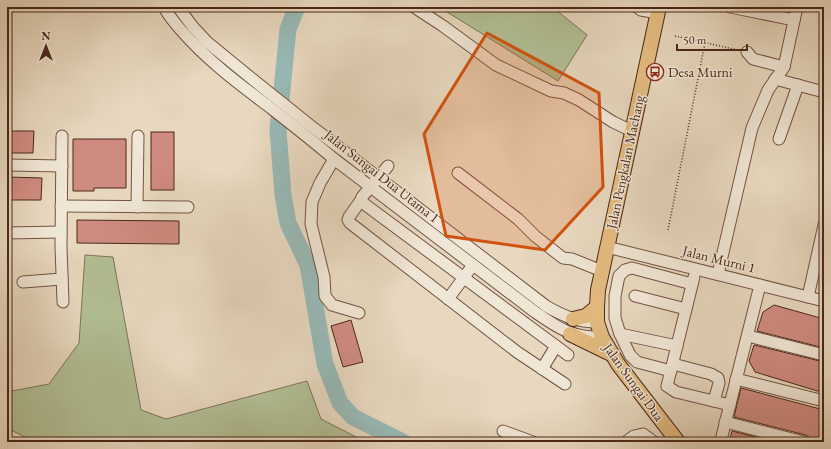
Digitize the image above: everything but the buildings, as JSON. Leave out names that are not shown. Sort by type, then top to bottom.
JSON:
[{"type":"main road","name":"Jalan Pengkalan Machang","points":[[607,247],[658,10]]},
{"type":"main road","name":"Jalan Sungai Dua","points":[[607,247],[597,308],[597,322],[602,337],[611,354],[678,442]]},
{"type":"main road","points":[[572,319],[586,316],[597,308]]},
{"type":"main road","points":[[570,334],[611,354]]},
{"type":"street","name":"Jalan Sungai Dua Utama 1","points":[[164,7],[167,13],[187,37],[207,58],[241,86],[378,177],[546,306],[572,319],[597,322]]},
{"type":"street","name":"Jalan Sungai Dua Utama 1","points":[[178,7],[193,27],[208,42],[251,78],[308,130],[334,159],[535,312],[570,334],[588,337],[602,337]]},
{"type":"street","points":[[414,7],[443,26],[496,65],[551,91],[564,93],[579,100],[613,122],[632,131]]},
{"type":"street","points":[[637,7],[641,10],[658,10]]},
{"type":"street","points":[[730,7],[794,20]]},
{"type":"street","points":[[718,274],[752,128],[768,90],[784,67],[797,7]]},
{"type":"street","points":[[747,52],[753,59],[784,67]]},
{"type":"street","points":[[775,79],[824,92]]},
{"type":"street","points":[[780,139],[798,85]]},
{"type":"street","points":[[62,136],[61,247],[63,302]]},
{"type":"street","points":[[137,207],[138,136]]},
{"type":"street","points":[[334,159],[320,183],[312,202],[311,224],[324,277],[325,296],[332,305],[359,313]]},
{"type":"street","points":[[7,165],[62,166]]},
{"type":"street","points":[[388,166],[378,177],[349,217],[350,223],[517,352],[565,384]]},
{"type":"street","points":[[458,173],[518,219],[535,236],[563,258],[572,259],[602,271]]},
{"type":"street","points":[[361,200],[363,203],[568,355]]},
{"type":"street","points":[[61,206],[188,207]]},
{"type":"street","points":[[808,297],[821,252],[824,225]]},
{"type":"street","points":[[7,233],[61,232]]},
{"type":"street","name":"Jalan Murni 1","points":[[607,247],[824,301]]},
{"type":"street","points":[[448,299],[473,265]]},
{"type":"street","points":[[692,284],[632,268],[625,270],[619,276],[615,318],[620,334],[630,355],[637,362],[711,374],[718,378],[719,383],[714,401]]},
{"type":"street","points":[[696,269],[667,386],[676,392],[730,405]]},
{"type":"street","points":[[24,282],[62,280]]},
{"type":"street","points":[[722,442],[736,379],[760,285]]},
{"type":"street","points":[[635,296],[686,309]]},
{"type":"street","points":[[620,334],[677,346]]},
{"type":"street","points":[[748,336],[824,355]]},
{"type":"street","points":[[542,368],[556,346]]},
{"type":"street","points":[[736,379],[824,401]]},
{"type":"street","points":[[726,422],[804,442]]},
{"type":"street","points":[[503,431],[533,442]]},
{"type":"street","points":[[626,442],[634,436],[643,434],[654,442]]},
{"type":"path","points":[[675,36],[747,52]]},
{"type":"path","points":[[668,230],[705,43]]},
{"type":"highlighted area","points":[[487,33],[599,93],[603,187],[545,250],[446,236],[424,134]]},
{"type":"green space","points":[[439,7],[557,7],[556,10],[587,35],[558,81]]},
{"type":"green space","points":[[85,255],[113,257],[141,410],[166,419],[307,381],[321,419],[366,442],[35,442],[7,428],[7,392],[49,384],[79,343]]},
{"type":"waterway","points":[[297,7],[288,29],[278,130],[283,195],[288,223],[308,265],[325,364],[340,403],[353,417],[403,442]]},
{"type":"place","name":"Desa Murni","points":[[655,72]]}]
